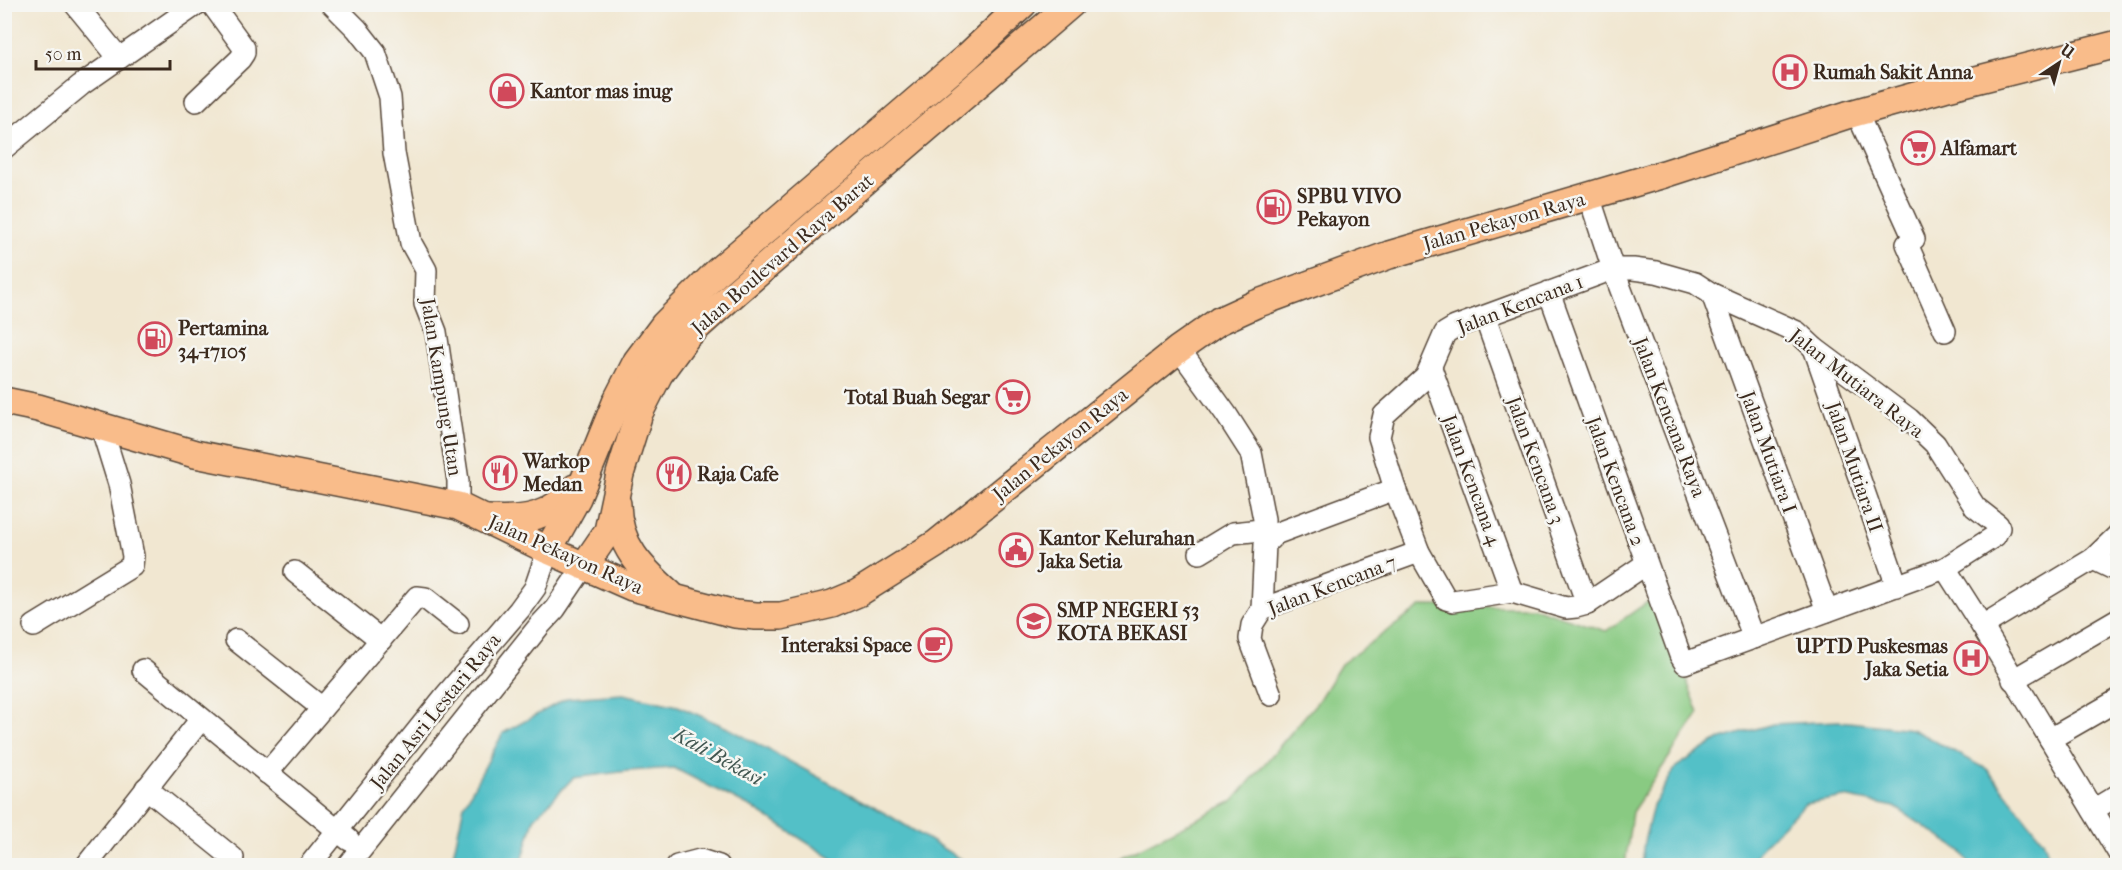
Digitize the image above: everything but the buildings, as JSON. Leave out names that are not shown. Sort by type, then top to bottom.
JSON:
[{"type":"main road","name":"Jalan Boulevard Raya Barat","points":[[548,550],[582,486],[617,400],[637,361],[664,325],[718,270],[968,56],[1023,4]]},
{"type":"main road","name":"Jalan Boulevard Raya Barat","points":[[584,566],[608,531],[639,413],[659,374],[687,336],[1071,4]]},
{"type":"main road","name":"Jalan Pekayon Raya","points":[[4,400],[195,454],[458,506],[548,550],[632,587],[704,607],[756,616],[808,611],[858,593],[936,544],[1179,349],[1220,321],[1235,314],[1389,255],[1589,196],[1857,112],[2118,44]]},
{"type":"main road","points":[[718,270],[736,292]]},
{"type":"main road","points":[[582,486],[577,500],[592,510],[615,500],[621,533],[630,551],[642,569],[675,598]]},
{"type":"main road","points":[[484,519],[517,520],[537,516],[555,508],[582,486]]},
{"type":"street","points":[[75,4],[119,58]]},
{"type":"street","points":[[4,147],[81,85],[197,4]]},
{"type":"street","points":[[196,101],[244,53],[244,48],[212,4]]},
{"type":"street","name":"Jalan Kampung Utan","points":[[332,4],[357,29],[375,52],[390,98],[394,153],[411,243],[426,270],[425,304],[436,332],[458,481],[458,506]]},
{"type":"street","points":[[1857,112],[1910,229],[1914,239],[1907,244],[1945,331]]},
{"type":"street","name":"Jalan Kencana Raya","points":[[1589,196],[1613,269],[1754,638]]},
{"type":"street","name":"Jalan Mutiara Raya","points":[[1613,269],[1633,268],[1695,283],[1712,294],[1797,332],[1814,348],[1909,419],[1935,444],[1975,507],[1998,525],[1999,532],[1995,536],[1945,568]]},
{"type":"street","name":"Jalan Kencana 1","points":[[1395,489],[1379,436],[1384,415],[1425,378],[1445,333],[1455,327],[1613,269]]},
{"type":"street","name":"Jalan Kencana 2","points":[[1549,292],[1680,655],[1685,663],[1690,662],[1754,638]]},
{"type":"street","name":"Jalan Mutiara I","points":[[1712,294],[1827,611]]},
{"type":"street","name":"Jalan Kencana 3","points":[[1485,317],[1587,604]]},
{"type":"street","name":"Jalan Mutiara II","points":[[1814,348],[1897,586]]},
{"type":"street","points":[[1179,349],[1251,453],[1264,519],[1264,526],[1261,530],[1233,533],[1200,553]]},
{"type":"street","name":"Jalan Kencana 4","points":[[1431,368],[1512,592]]},
{"type":"street","points":[[34,626],[132,566],[133,556],[119,484],[101,426]]},
{"type":"street","points":[[1262,609],[1265,544],[1269,539],[1275,534],[1395,489],[1419,552],[1446,599],[1453,601],[1512,592],[1566,608],[1576,608],[1587,604],[1646,564]]},
{"type":"street","points":[[1982,626],[2093,559],[2118,536]]},
{"type":"street","name":"Jalan Asri Lestari Raya","points":[[309,866],[446,695],[519,610],[535,588],[548,550]]},
{"type":"street","name":"Jalan Kencana 7","points":[[1271,695],[1250,639],[1252,625],[1262,609],[1419,552]]},
{"type":"street","points":[[2093,559],[2118,571]]},
{"type":"street","name":"Jalan Asri Lestari Raya","points":[[354,858],[555,609],[584,566]]},
{"type":"street","points":[[1754,638],[1945,568],[2118,852]]},
{"type":"street","points":[[295,572],[381,640]]},
{"type":"street","points":[[267,773],[414,600],[420,596],[425,598],[458,624]]},
{"type":"street","points":[[519,610],[527,607],[537,610],[541,615],[540,625]]},
{"type":"street","points":[[2013,680],[2118,619]]},
{"type":"street","points":[[236,640],[322,708]]},
{"type":"street","points":[[143,670],[338,830],[354,858]]},
{"type":"street","points":[[446,695],[468,715]]},
{"type":"street","points":[[2050,739],[2118,700]]},
{"type":"street","points":[[90,864],[201,719]]},
{"type":"street","points":[[146,788],[233,858]]},
{"type":"street","points":[[2092,810],[2118,795]]},
{"type":"street","points":[[677,866],[700,860],[719,866]]},
{"type":"green space","points":[[1655,597],[1699,713],[1632,812],[1625,865],[1104,866],[1233,801],[1318,701],[1341,664],[1422,606],[1533,607],[1606,631]]},
{"type":"water","name":"Kali Bekasi","points":[[623,694],[678,706],[730,729],[890,816],[970,865],[842,865],[756,810],[674,768],[573,778],[534,819],[521,865],[451,865],[464,805],[503,733],[567,698]]},
{"type":"water","points":[[1839,721],[1912,729],[1987,769],[2043,840],[2052,865],[1971,865],[1960,850],[1895,807],[1844,797],[1805,804],[1765,843],[1749,865],[1641,865],[1653,806],[1676,767],[1718,740],[1773,724]]},
{"type":"place","name":"Rumah Sakit Anna","points":[[1790,72]]},
{"type":"place","name":"Kantor mas inug","points":[[507,91]]},
{"type":"place","name":"Alfamart","points":[[1918,148]]},
{"type":"place","name":"SPBU VIVO Pekayon","points":[[1274,207]]},
{"type":"place","name":"Pertamina 34-17105","points":[[155,339]]},
{"type":"place","name":"Total Buah Segar","points":[[1013,397]]},
{"type":"place","name":"Warkop Medan","points":[[500,473]]},
{"type":"place","name":"Raja Cafe","points":[[674,474]]},
{"type":"place","name":"Kantor Kelurahan Jaka Setia","points":[[1016,550]]},
{"type":"place","name":"SMP NEGERI 53 KOTA BEKASI","points":[[1034,621]]},
{"type":"place","name":"Interaksi Space","points":[[935,645]]},
{"type":"place","name":"UPTD Puskesmas Jaka Setia","points":[[1971,658]]}]
